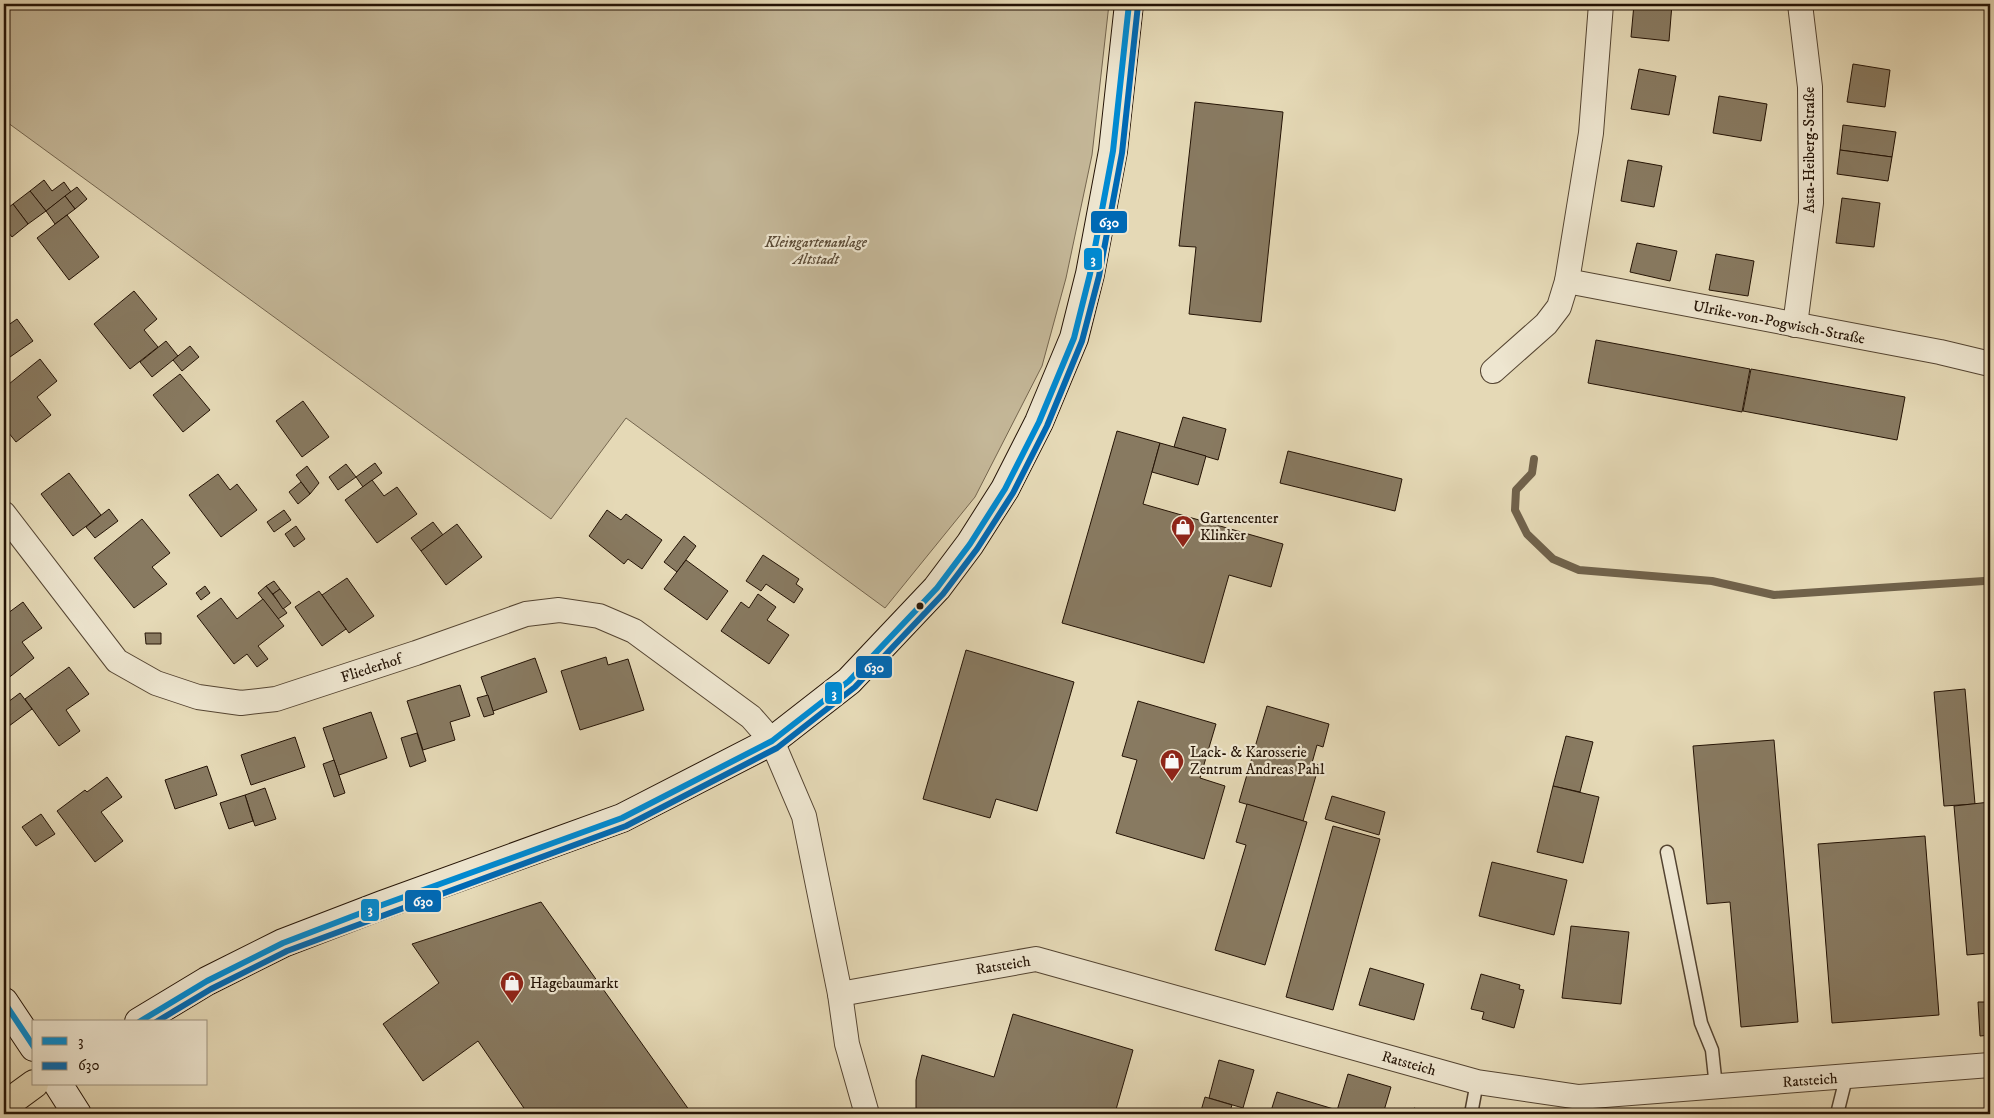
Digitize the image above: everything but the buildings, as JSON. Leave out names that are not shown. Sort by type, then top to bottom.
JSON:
[{"type":"main road","points":[[4,1106],[32,1085]]},
{"type":"street","points":[[142,1020],[208,981],[283,943],[622,818],[772,742],[849,681],[937,588],[970,544],[1005,489],[1039,422],[1074,338],[1090,274],[1113,151],[1129,4]]},
{"type":"street","points":[[1493,371],[1546,324],[1559,307],[1567,282],[1591,132],[1601,4]]},
{"type":"street","name":"Asta-Heiberg-Straße","points":[[1795,325],[1811,203],[1810,88],[1800,4]]},
{"type":"street","name":"Ulrike-von-Pogwisch-Straße","points":[[1567,282],[1940,352],[1990,364]]},
{"type":"street","name":"Fliederhof","points":[[4,514],[117,661],[156,684],[198,697],[241,703],[276,699],[416,653],[526,614],[559,610],[599,616],[634,631],[751,717],[772,742]]},
{"type":"street","points":[[772,742],[804,816],[840,994],[847,1044],[867,1114]]},
{"type":"street","name":"Ratsteich","points":[[840,994],[1036,959],[1477,1082],[1579,1097],[1990,1066]]},
{"type":"street","points":[[4,1002],[32,1044]]},
{"type":"street","points":[[59,1086],[77,1114]]},
{"type":"lane","points":[[1667,852],[1683,924],[1699,1013],[1712,1050],[1716,1087]]},
{"type":"lane","points":[[1837,1114],[1846,1078]]},
{"type":"lane","points":[[1471,1114],[1477,1082]]},
{"type":"green space","name":"Kleingartenanlage Altstadt","points":[[4,4],[1109,4],[1092,155],[1066,278],[1042,366],[975,497],[885,608],[626,418],[551,519],[4,120]]},
{"type":"waterway","points":[[1534,459],[1532,473],[1516,490],[1515,510],[1527,534],[1553,559],[1579,570],[1712,581],[1774,595],[1984,581]]},
{"type":"transit line","name":"3","points":[[142,1020],[207,981],[283,943],[622,818],[772,741],[849,681],[937,588],[970,544],[1005,489],[1039,422],[1074,338],[1090,274],[1113,151],[1129,4]]},
{"type":"transit line","name":"630","points":[[159,1020],[211,989],[287,951],[626,826],[777,748],[855,687],[943,594],[977,549],[1013,493],[1047,426],[1082,341],[1099,276],[1122,153],[1138,5]]},
{"type":"transit line","name":"3","points":[[4,1002],[32,1044]]},
{"type":"place","name":"Gartencenter Klinker","points":[[1183,548]]},
{"type":"place","name":"Lack- & Karosserie Zentrum Andreas Pahl","points":[[1172,782]]},
{"type":"place","name":"Hagebaumarkt","points":[[512,1004]]}]
